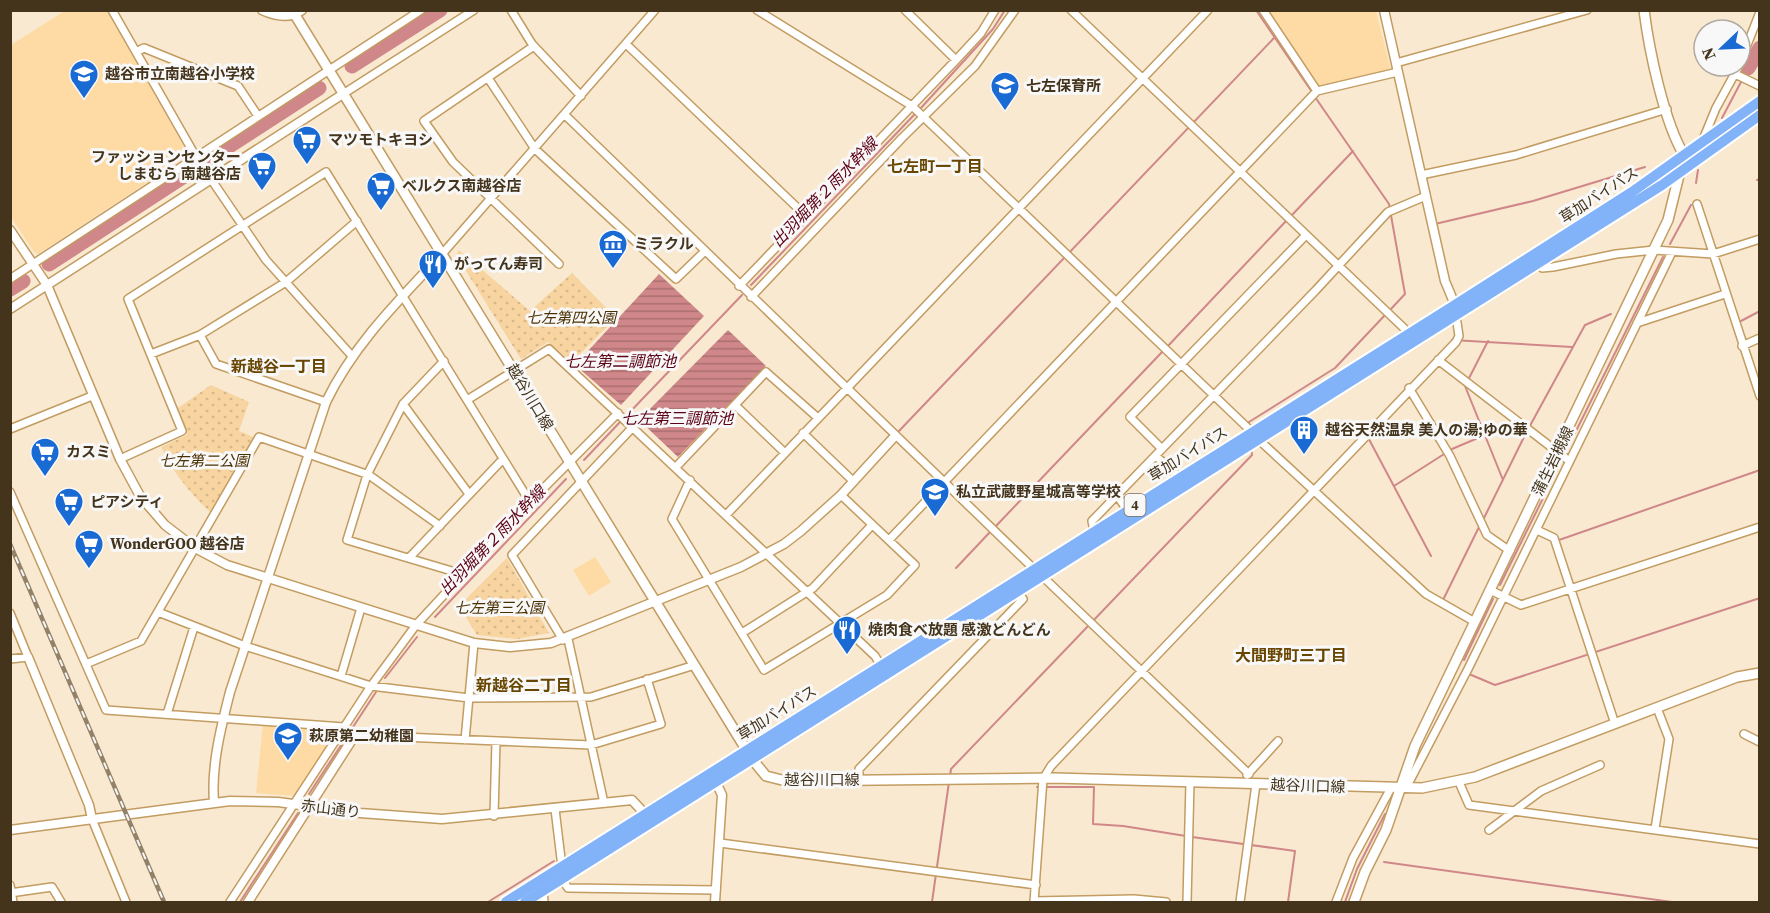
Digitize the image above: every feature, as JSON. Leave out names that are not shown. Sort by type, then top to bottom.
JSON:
[{"type":"highway","name":"草加バイパス","points":[[525,903],[881,666],[1038,573],[1455,310],[1701,144],[1760,101]]},
{"type":"highway","name":"草加バイパス","points":[[749,755],[1017,592],[1038,573],[1094,531],[1179,477],[1255,436],[1409,333],[1539,263],[1679,173],[1760,115]]},
{"type":"highway","name":"草加バイパス","points":[[506,903],[645,814],[714,778]]},
{"type":"main road","points":[[1644,10],[1667,109],[1677,142],[1684,155]]},
{"type":"main road","name":"越谷川口線","points":[[297,12],[343,94],[749,755],[766,776],[776,780],[1043,779],[1399,788],[1459,782],[1737,678],[1760,673]]},
{"type":"main road","name":"蒲生岩槻線","points":[[1354,903],[1365,872],[1386,830],[1415,746],[1668,220],[1684,155]]},
{"type":"street","points":[[112,10],[196,157],[266,260],[352,356]]},
{"type":"street","points":[[262,10],[285,16],[297,12]]},
{"type":"street","points":[[10,279],[421,10]]},
{"type":"street","points":[[10,309],[474,10]]},
{"type":"street","points":[[511,10],[534,46],[581,96]]},
{"type":"street","points":[[214,802],[213,788],[223,717],[326,402],[352,356],[536,149],[655,10]]},
{"type":"street","points":[[757,10],[912,106],[1215,395],[1255,436],[1426,594],[1475,622]]},
{"type":"street","points":[[904,10],[956,60]]},
{"type":"street","points":[[739,285],[956,60],[981,33],[995,10]]},
{"type":"street","points":[[751,297],[975,66],[1015,10]]},
{"type":"street","points":[[1071,10],[1409,333]]},
{"type":"street","points":[[726,515],[1208,10]]},
{"type":"street","points":[[1263,10],[1317,91]]},
{"type":"street","points":[[1166,903],[1134,899],[1034,902],[1043,779],[1051,766],[1140,671],[1459,336],[1455,310],[1446,281],[1384,10]]},
{"type":"street","points":[[889,540],[1242,173],[1317,91],[1587,10]]},
{"type":"street","points":[[1752,32],[1760,12]]},
{"type":"street","points":[[626,44],[806,216]]},
{"type":"street","points":[[534,46],[424,121],[453,162],[559,264]]},
{"type":"street","points":[[136,52],[144,48],[238,86],[258,116]]},
{"type":"street","points":[[488,78],[536,149],[676,279],[704,252]]},
{"type":"street","points":[[1701,144],[1720,99],[1733,78]]},
{"type":"street","points":[[1743,78],[1760,86]]},
{"type":"street","points":[[1421,175],[1516,155],[1667,109]]},
{"type":"street","points":[[565,115],[846,389],[1249,774]]},
{"type":"street","points":[[120,459],[182,431],[128,299],[326,172],[530,502]]},
{"type":"street","points":[[1094,531],[1092,521],[1388,212],[1426,196]]},
{"type":"street","points":[[1697,204],[1760,396]]},
{"type":"street","points":[[151,354],[200,334],[286,282],[357,221]]},
{"type":"street","points":[[10,230],[46,285],[120,459],[140,496],[165,525],[195,548],[227,565],[474,643],[531,647],[565,639],[767,554],[801,531],[841,495],[895,436]]},
{"type":"street","points":[[1162,449],[1130,417],[1183,365],[1306,235]]},
{"type":"street","points":[[1539,263],[1542,267],[1553,267],[1616,254],[1654,250],[1713,254],[1760,239]]},
{"type":"street","points":[[1336,903],[1353,858],[1399,788],[1503,597],[1537,530],[1568,460],[1672,252]]},
{"type":"street","points":[[1637,323],[1725,294]]},
{"type":"street","points":[[200,334],[216,364],[326,402]]},
{"type":"street","points":[[1742,346],[1760,338]]},
{"type":"street","points":[[467,400],[549,349],[840,623],[874,656],[881,666]]},
{"type":"street","points":[[1438,360],[1568,460]]},
{"type":"street","points":[[444,361],[403,404],[367,475],[347,540],[462,574]]},
{"type":"street","points":[[676,467],[766,372],[818,418]]},
{"type":"street","points":[[1409,388],[1450,456],[1487,535],[1510,551]]},
{"type":"street","points":[[10,429],[92,396]]},
{"type":"street","points":[[403,404],[469,494]]},
{"type":"street","points":[[735,405],[784,453]]},
{"type":"street","points":[[230,903],[371,686],[416,625],[530,502],[618,413]]},
{"type":"street","points":[[604,803],[581,698],[565,639],[512,555],[633,427]]},
{"type":"street","points":[[803,433],[853,481]]},
{"type":"street","points":[[86,664],[141,641],[259,437],[367,475],[440,526]]},
{"type":"street","points":[[1156,456],[1179,477]]},
{"type":"street","points":[[409,558],[503,459]]},
{"type":"street","points":[[690,480],[672,519],[764,670],[887,595],[915,566],[841,495]]},
{"type":"street","points":[[10,492],[106,710],[344,727]]},
{"type":"street","points":[[1117,495],[1127,510]]},
{"type":"street","points":[[742,633],[807,592],[872,525]]},
{"type":"street","points":[[1490,590],[1521,605],[1760,527]]},
{"type":"street","points":[[1537,530],[1554,538],[1615,724]]},
{"type":"street","points":[[859,780],[859,769],[1023,599],[1017,592]]},
{"type":"street","points":[[341,676],[361,608]]},
{"type":"street","points":[[158,612],[245,646],[371,686],[469,698],[581,698],[695,665]]},
{"type":"street","points":[[10,613],[89,805],[92,819],[126,903]]},
{"type":"street","points":[[167,714],[194,627]]},
{"type":"street","points":[[465,740],[474,643]]},
{"type":"street","points":[[10,659],[28,657]]},
{"type":"street","points":[[248,903],[355,735],[591,745],[661,724],[647,679]]},
{"type":"street","points":[[1655,829],[1669,739],[1657,708]]},
{"type":"street","points":[[1744,734],[1760,742]]},
{"type":"street","points":[[1239,783],[1278,741]]},
{"type":"street","points":[[494,816],[496,742]]},
{"type":"street","points":[[1489,830],[1541,791],[1600,765]]},
{"type":"street","points":[[714,778],[722,795],[715,903]]},
{"type":"street","points":[[1187,903],[1190,782]]},
{"type":"street","points":[[1459,782],[1469,805],[1760,844]]},
{"type":"street","points":[[1240,903],[1256,784]]},
{"type":"street","name":"赤山通り","points":[[10,830],[214,802],[295,804],[430,819],[494,816],[632,800],[645,814]]},
{"type":"street","points":[[555,809],[562,867]]},
{"type":"street","points":[[720,843],[1036,885]]},
{"type":"street","points":[[562,879],[568,888],[716,890]]},
{"type":"street","points":[[13,903],[11,890],[52,887],[61,903]]},
{"type":"street","points":[[543,890],[544,903]]},
{"type":"shaded area","name":"越谷市立南越谷小学校","points":[[66,10],[107,11],[187,152],[186,157],[38,254],[34,252],[11,217],[11,45]]},
{"type":"shaded area","points":[[1265,11],[1376,11],[1391,71],[1317,89]]},
{"type":"shaded area","points":[[595,557],[611,582],[589,596],[573,570]]},
{"type":"shaded area","name":"萩原第二幼稚園","points":[[263,723],[340,729],[294,796],[256,793]]},
{"type":"green space","name":"七左第四公園","points":[[459,250],[530,311],[572,273],[616,318],[572,362],[548,342],[521,359],[456,255]]},
{"type":"green space","name":"七左第二公園","points":[[211,385],[249,402],[239,431],[256,438],[211,513],[183,483],[161,447],[187,435],[178,408]]},
{"type":"green space","name":"七左第三公園","points":[[507,558],[549,633],[517,639],[477,635],[459,606]]},
{"type":"water","name":"七左第二調節池","points":[[659,274],[704,316],[621,405],[575,365]]},
{"type":"water","name":"七左第三調節池","points":[[728,330],[766,366],[678,457],[639,420]]},
{"type":"waterway","points":[[352,66],[440,10]]},
{"type":"waterway","name":"出羽堀第２雨水幹線","points":[[920,109],[993,29],[1005,10]]},
{"type":"waterway","points":[[1256,10],[1312,92]]},
{"type":"waterway","points":[[899,431],[1274,38]]},
{"type":"waterway","points":[[1752,61],[1760,48]]},
{"type":"waterway","points":[[1722,118],[1741,82]]},
{"type":"waterway","points":[[206,161],[319,88]]},
{"type":"waterway","points":[[1315,97],[1389,204],[1405,294],[1390,310]]},
{"type":"waterway","name":"出羽堀第２雨水幹線","points":[[751,285],[914,115]]},
{"type":"waterway","points":[[1291,216],[1353,151]]},
{"type":"waterway","points":[[49,264],[198,167]]},
{"type":"waterway","points":[[1435,224],[1533,201],[1645,167]]},
{"type":"waterway","points":[[1696,183],[1698,170]]},
{"type":"waterway","points":[[1670,244],[1691,205]]},
{"type":"waterway","points":[[1167,347],[1287,220]]},
{"type":"waterway","points":[[1566,451],[1663,257]]},
{"type":"waterway","points":[[10,289],[23,281]]},
{"type":"waterway","name":"出羽堀第２雨水幹線","points":[[628,414],[742,295]]},
{"type":"waterway","points":[[1741,321],[1760,311]]},
{"type":"waterway","points":[[1249,427],[1249,422],[1335,368],[1386,314]]},
{"type":"waterway","points":[[1483,520],[1526,433],[1585,325],[1611,314]]},
{"type":"waterway","points":[[1452,340],[1572,347]]},
{"type":"waterway","points":[[1488,341],[1465,386],[1503,480]]},
{"type":"waterway","points":[[995,527],[1163,351]]},
{"type":"waterway","name":"出羽堀第２雨水幹線","points":[[584,460],[621,421]]},
{"type":"waterway","points":[[1363,428],[1431,556]]},
{"type":"waterway","points":[[1394,486],[1452,449],[1485,435]]},
{"type":"waterway","points":[[950,776],[951,769],[1252,455],[1251,447]]},
{"type":"waterway","points":[[1500,585],[1560,464]]},
{"type":"waterway","points":[[1559,540],[1760,470]]},
{"type":"waterway","name":"出羽堀第２雨水幹線","points":[[435,617],[566,479]]},
{"type":"waterway","points":[[1443,600],[1480,525]]},
{"type":"waterway","points":[[956,568],[991,531]]},
{"type":"waterway","points":[[1469,674],[1495,685],[1760,598]]},
{"type":"waterway","points":[[1464,660],[1493,599]]},
{"type":"waterway","name":"出羽堀第２雨水幹線","points":[[385,678],[417,637]]},
{"type":"waterway","name":"出羽堀第２雨水幹線","points":[[309,794],[376,692]]},
{"type":"waterway","points":[[932,902],[949,782]]},
{"type":"waterway","points":[[1037,787],[1094,787],[1093,824],[1123,826],[1186,836]]},
{"type":"waterway","name":"出羽堀第２雨水幹線","points":[[240,902],[298,813]]},
{"type":"waterway","points":[[1345,902],[1357,869],[1385,814]]},
{"type":"waterway","points":[[1192,837],[1295,851],[1288,902]]},
{"type":"waterway","points":[[488,902],[554,861]]},
{"type":"waterway","points":[[1384,862],[1672,902]]},
{"type":"railway","points":[[10,544],[164,902]]},
{"type":"place","name":"越谷市立南越谷小学校","points":[[84,100]]},
{"type":"place","name":"七左保育所","points":[[1005,112]]},
{"type":"place","name":"マツモトキヨシ","points":[[307,166]]},
{"type":"place","name":"ファッションセンター しまむら 南越谷店","points":[[262,192]]},
{"type":"place","name":"ベルクス南越谷店","points":[[381,212]]},
{"type":"place","name":"ミラクル","points":[[613,270]]},
{"type":"place","name":"がってん寿司","points":[[433,290]]},
{"type":"place","name":"越谷天然温泉 美人の湯;ゆの華","points":[[1304,456]]},
{"type":"place","name":"カスミ","points":[[45,478]]},
{"type":"place","name":"私立武蔵野星城高等学校","points":[[935,518]]},
{"type":"place","name":"ピアシティ","points":[[69,528]]},
{"type":"place","name":"WonderGOO 越谷店","points":[[89,570]]},
{"type":"place","name":"焼肉食べ放題 感激どんどん","points":[[847,656]]},
{"type":"place","name":"萩原第二幼稚園","points":[[288,762]]},
{"type":"district","name":"七左町一丁目","points":[[935,166]]},
{"type":"district","name":"新越谷一丁目","points":[[279,366]]},
{"type":"district","name":"大間野町三丁目","points":[[1291,655]]},
{"type":"district","name":"新越谷二丁目","points":[[524,685]]}]
